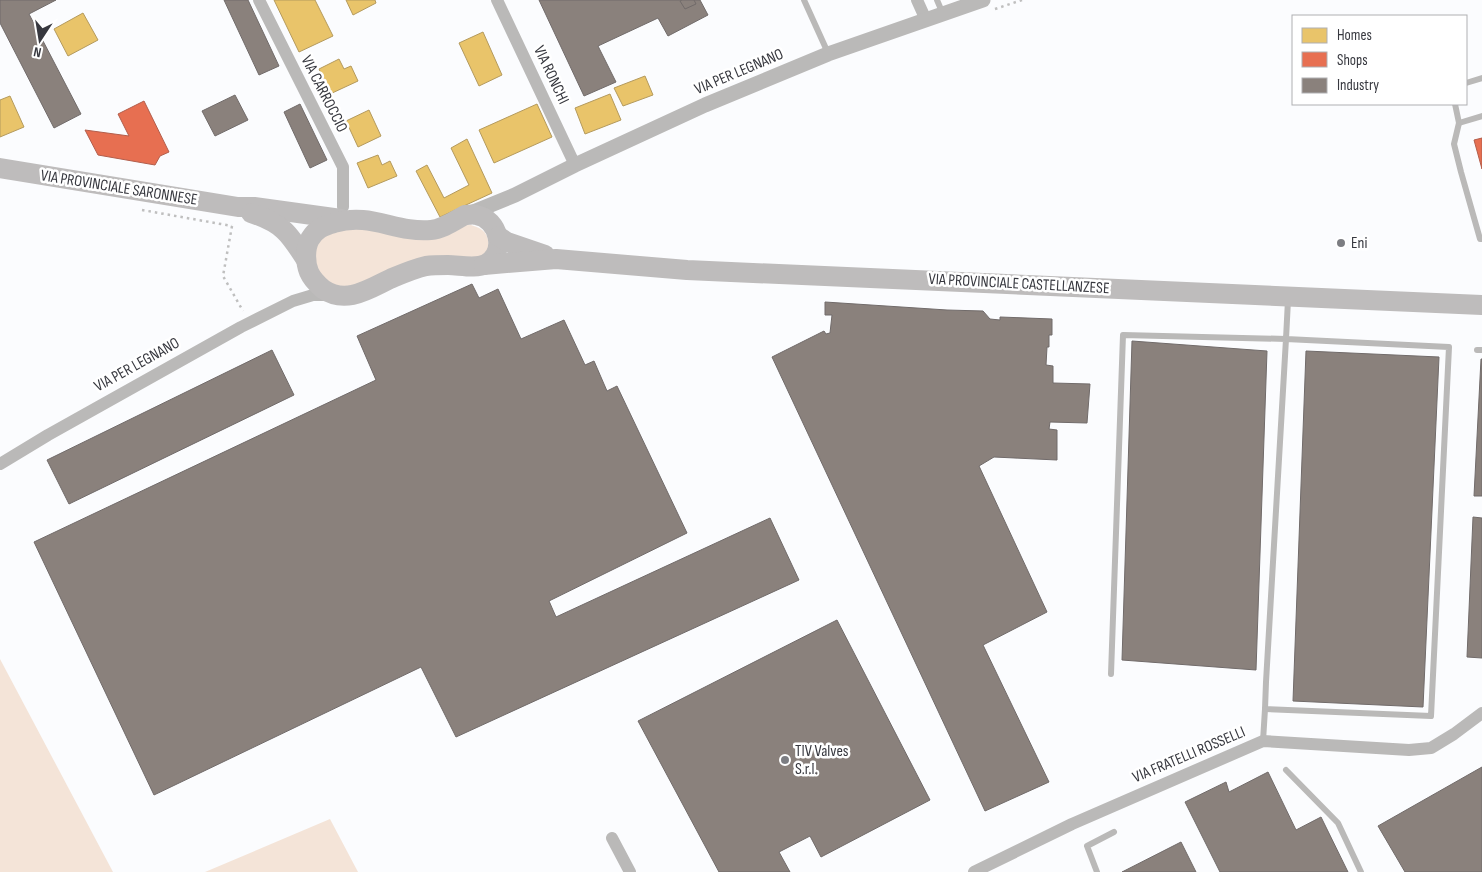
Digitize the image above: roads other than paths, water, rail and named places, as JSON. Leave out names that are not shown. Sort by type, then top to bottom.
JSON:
[{"type":"main road","name":"VIA PROVINCIALE SARONNESE","points":[[0,168],[235,216],[245,211],[266,218],[287,232],[295,242],[314,282],[326,291],[338,296]]},
{"type":"main road","name":"VIA PROVINCIALE SARONNESE","points":[[235,216],[254,206],[345,213],[412,230],[432,230],[444,227],[465,215]]},
{"type":"main road","points":[[307,266],[307,243],[312,235],[321,227],[345,213]]},
{"type":"main road","name":"VIA PROVINCIALE CASTELLANZESE","points":[[465,215],[477,215],[486,219],[507,242],[556,259]]},
{"type":"main road","points":[[484,265],[495,257],[499,247],[496,232]]},
{"type":"main road","name":"VIA PROVINCIALE CASTELLANZESE","points":[[338,296],[361,294],[397,276],[423,267],[436,265],[474,266],[556,259],[697,270],[1482,305]]},
{"type":"street","name":"VIA CARROCCIO","points":[[259,0],[343,167],[345,213]]},
{"type":"street","name":"VIA RONCHI","points":[[498,0],[575,165]]},
{"type":"street","points":[[917,0],[926,20]]},
{"type":"street","name":"VIA PER LEGNANO","points":[[465,215],[515,195],[704,105],[828,54],[926,20],[940,7],[983,0]]},
{"type":"street","name":"VIA PER LEGNANO","points":[[496,232],[494,220],[497,211],[500,206],[515,195]]},
{"type":"street","name":"VIA PER LEGNANO","points":[[293,301],[307,284],[307,266]]},
{"type":"street","name":"VIA PER LEGNANO","points":[[0,464],[56,430],[241,327],[293,301],[313,295],[338,296]]},
{"type":"street","name":"VIA FRATELLI ROSSELLI","points":[[974,872],[1072,824],[1263,741],[1409,750],[1431,748],[1482,713]]},
{"type":"street","points":[[612,838],[630,872]]},
{"type":"lane","points":[[804,0],[828,54]]},
{"type":"lane","points":[[1467,83],[1482,78]]},
{"type":"lane","points":[[1455,105],[1459,123],[1454,144],[1480,239],[1482,239]]},
{"type":"lane","points":[[1459,123],[1482,116]]},
{"type":"lane","points":[[1263,741],[1288,296]]},
{"type":"lane","points":[[1110,674],[1124,334],[1449,347],[1431,716],[1265,709]]},
{"type":"lane","points":[[1286,770],[1338,823],[1361,872]]},
{"type":"lane","points":[[1097,872],[1087,846],[1114,832]]},
{"type":"place","name":"Eni","points":[[1341,243]]},
{"type":"place","name":"TIV Valves S.r.l.","points":[[785,760]]}]
